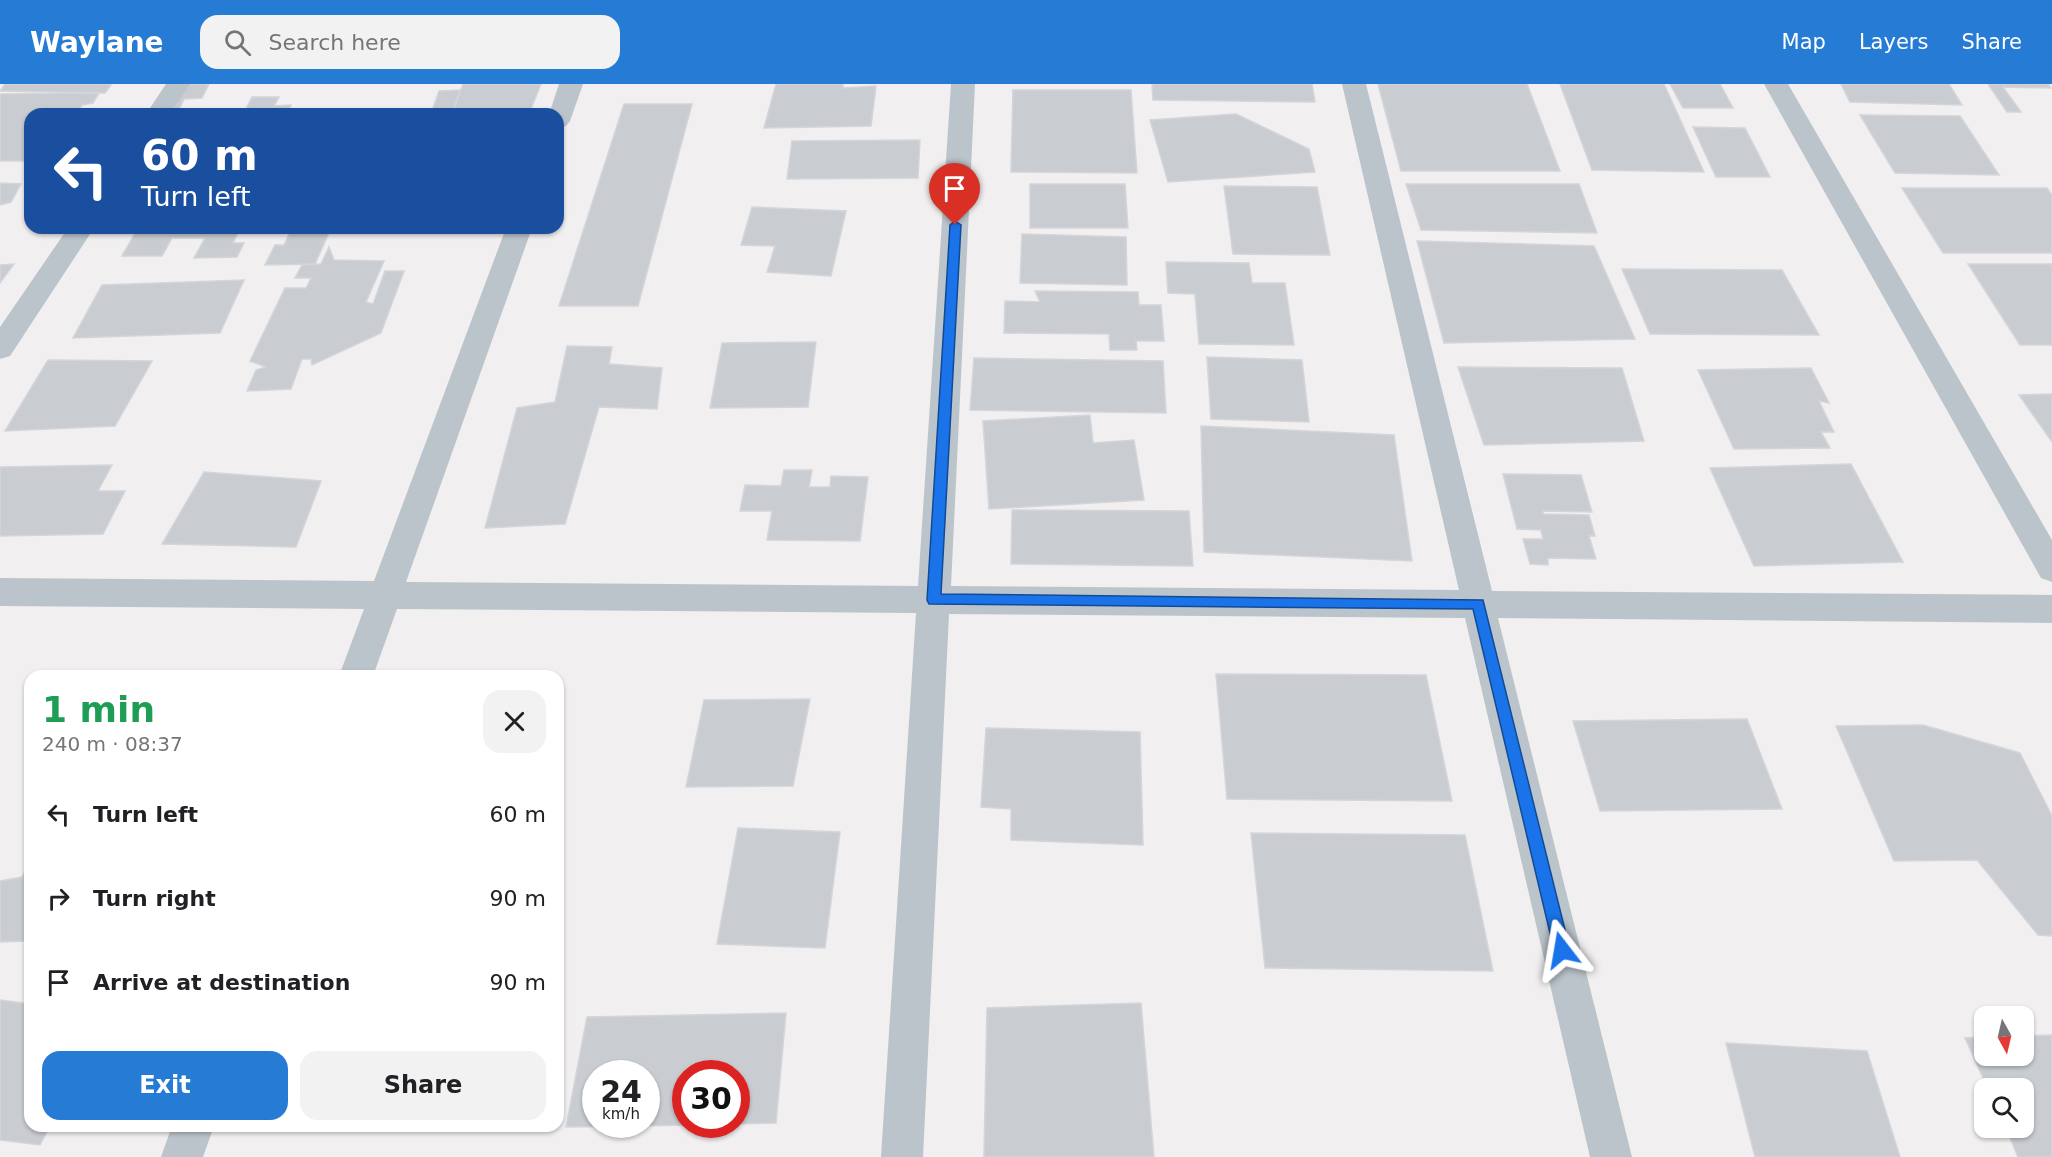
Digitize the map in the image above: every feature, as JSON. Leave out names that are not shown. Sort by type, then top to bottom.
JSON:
[{"type":"street","points":[[162,108],[178,84]]},
{"type":"street","points":[[563,108],[572,84]]},
{"type":"street","points":[[902,1157],[963,84]]},
{"type":"street","points":[[1354,84],[1611,1157]]},
{"type":"street","points":[[1776,84],[2052,569]]},
{"type":"street","points":[[0,349],[77,234]]},
{"type":"street","points":[[358,670],[517,234]]},
{"type":"street","points":[[0,592],[2052,609]]},
{"type":"street","points":[[182,1157],[191,1132]]},
{"type":"building","points":[[5,84],[111,85],[105,93],[0,91]]},
{"type":"building","points":[[186,84],[209,84],[202,98],[184,99],[180,108],[174,108]]},
{"type":"building","points":[[463,84],[541,84],[531,108],[454,108]]},
{"type":"building","points":[[776,84],[843,84],[843,88],[876,86],[871,126],[764,128]]},
{"type":"building","points":[[1152,84],[1312,84],[1315,102],[1153,100]]},
{"type":"building","points":[[1378,84],[1527,84],[1560,171],[1401,171]]},
{"type":"building","points":[[1560,84],[1664,84],[1704,172],[1592,170]]},
{"type":"building","points":[[1670,84],[1720,84],[1733,108],[1683,108]]},
{"type":"building","points":[[1841,84],[1949,84],[1962,105],[1850,102]]},
{"type":"building","points":[[1988,84],[2048,84],[2051,88],[2003,87],[2021,112],[2007,112]]},
{"type":"building","points":[[460,90],[454,108],[433,108],[439,91]]},
{"type":"building","points":[[1013,90],[1131,90],[1137,173],[1011,172]]},
{"type":"building","points":[[99,93],[93,103],[82,105],[80,108],[24,108],[24,161],[0,161],[0,94]]},
{"type":"building","points":[[252,97],[279,97],[274,106],[291,105],[290,108],[246,108]]},
{"type":"building","points":[[624,104],[692,104],[638,306],[559,306]]},
{"type":"building","points":[[1236,114],[1309,149],[1315,172],[1168,182],[1150,120]]},
{"type":"building","points":[[1860,115],[1960,116],[1999,175],[1895,173]]},
{"type":"building","points":[[1693,127],[1745,128],[1770,177],[1716,177]]},
{"type":"building","points":[[920,140],[918,178],[787,179],[792,141]]},
{"type":"building","points":[[0,183],[21,184],[11,202],[0,205]]},
{"type":"building","points":[[1030,184],[1125,184],[1128,228],[1030,228]]},
{"type":"building","points":[[1406,184],[1579,184],[1597,233],[1421,230]]},
{"type":"building","points":[[1224,186],[1317,187],[1330,255],[1233,254]]},
{"type":"building","points":[[1902,188],[2047,188],[2052,195],[2052,253],[1943,253]]},
{"type":"building","points":[[752,207],[846,211],[831,276],[767,272],[775,246],[741,245]]},
{"type":"building","points":[[135,234],[237,234],[233,243],[244,243],[237,257],[194,258],[205,238],[172,238],[162,256],[122,256]]},
{"type":"building","points":[[289,234],[328,234],[315,264],[265,265],[275,245],[284,245]]},
{"type":"building","points":[[1022,234],[1126,237],[1127,285],[1020,283]]},
{"type":"building","points":[[1417,241],[1594,246],[1635,339],[1444,343]]},
{"type":"building","points":[[329,247],[334,260],[384,261],[366,302],[373,304],[385,271],[404,271],[381,333],[312,365],[311,359],[302,359],[291,389],[247,391],[256,370],[266,367],[250,361],[285,288],[306,288],[311,278],[295,278],[302,265],[321,264]]},
{"type":"building","points":[[1166,262],[1249,263],[1252,283],[1285,283],[1294,345],[1199,344],[1195,294],[1168,293]]},
{"type":"building","points":[[14,264],[0,283],[0,265]]},
{"type":"building","points":[[1968,264],[2052,264],[2052,345],[2020,345]]},
{"type":"building","points":[[1622,269],[1782,270],[1819,335],[1650,334]]},
{"type":"building","points":[[244,280],[220,333],[73,338],[102,285]]},
{"type":"building","points":[[1035,291],[1138,292],[1139,305],[1161,305],[1164,341],[1136,341],[1137,350],[1110,350],[1109,334],[1004,333],[1005,301],[1040,302]]},
{"type":"building","points":[[816,342],[808,407],[710,408],[722,343]]},
{"type":"building","points":[[567,346],[612,347],[609,364],[662,368],[657,409],[599,407],[565,524],[485,528],[517,408],[555,402]]},
{"type":"building","points":[[1207,357],[1302,360],[1309,422],[1211,419]]},
{"type":"building","points":[[974,358],[1163,361],[1166,413],[970,410]]},
{"type":"building","points":[[48,360],[152,361],[115,426],[5,431]]},
{"type":"building","points":[[1458,367],[1622,368],[1644,441],[1484,445]]},
{"type":"building","points":[[1811,368],[1829,403],[1819,401],[1834,432],[1821,432],[1830,448],[1734,449],[1698,370]]},
{"type":"building","points":[[2052,394],[2052,442],[2019,395]]},
{"type":"building","points":[[1090,415],[1093,443],[1134,440],[1144,500],[989,509],[983,421]]},
{"type":"building","points":[[1201,426],[1394,435],[1412,561],[1204,552]]},
{"type":"building","points":[[1851,464],[1903,562],[1754,566],[1710,468]]},
{"type":"building","points":[[112,465],[98,491],[125,491],[103,534],[0,536],[0,467]]},
{"type":"building","points":[[784,470],[812,470],[809,487],[830,487],[831,476],[868,477],[860,541],[767,540],[772,511],[740,511],[745,485],[781,486]]},
{"type":"building","points":[[204,472],[321,481],[296,547],[162,544]]},
{"type":"building","points":[[1503,474],[1581,475],[1592,512],[1543,511],[1543,514],[1589,515],[1595,536],[1589,536],[1596,559],[1548,558],[1548,565],[1530,564],[1523,539],[1543,539],[1541,530],[1517,529]]},
{"type":"building","points":[[1012,510],[1189,511],[1193,566],[1011,564]]},
{"type":"building","points":[[1216,674],[1426,675],[1452,801],[1227,799]]},
{"type":"building","points":[[810,699],[793,786],[686,787],[704,700]]},
{"type":"building","points":[[1747,719],[1782,809],[1600,811],[1573,721]]},
{"type":"building","points":[[1923,725],[2020,753],[2052,816],[2052,936],[2038,935],[1977,860],[1894,861],[1836,726]]},
{"type":"building","points":[[986,728],[1140,732],[1143,845],[1011,840],[1011,809],[981,807]]},
{"type":"building","points":[[738,828],[840,832],[825,948],[717,944]]},
{"type":"building","points":[[1251,833],[1465,835],[1493,971],[1265,968]]},
{"type":"building","points":[[24,873],[24,941],[0,942],[0,881],[22,877]]},
{"type":"building","points":[[0,1000],[24,1003],[24,1132],[47,1132],[40,1145],[0,1140]]},
{"type":"building","points":[[1141,1003],[1154,1157],[984,1157],[987,1008]]},
{"type":"building","points":[[786,1013],[776,1123],[750,1124],[750,1060],[672,1060],[672,1125],[660,1126],[660,1060],[582,1060],[582,1127],[566,1127],[587,1017]]},
{"type":"building","points":[[2052,1035],[2052,1157],[2018,1157],[2010,1138],[2034,1138],[2034,1078],[1983,1078],[1978,1066],[2034,1066],[2034,1036]]},
{"type":"building","points":[[1965,1038],[1974,1038],[1974,1058]]},
{"type":"building","points":[[1726,1043],[1867,1051],[1900,1157],[1755,1157]]},
{"type":"route","points":[[955,225],[934,600],[1479,604],[1562,950]]}]
